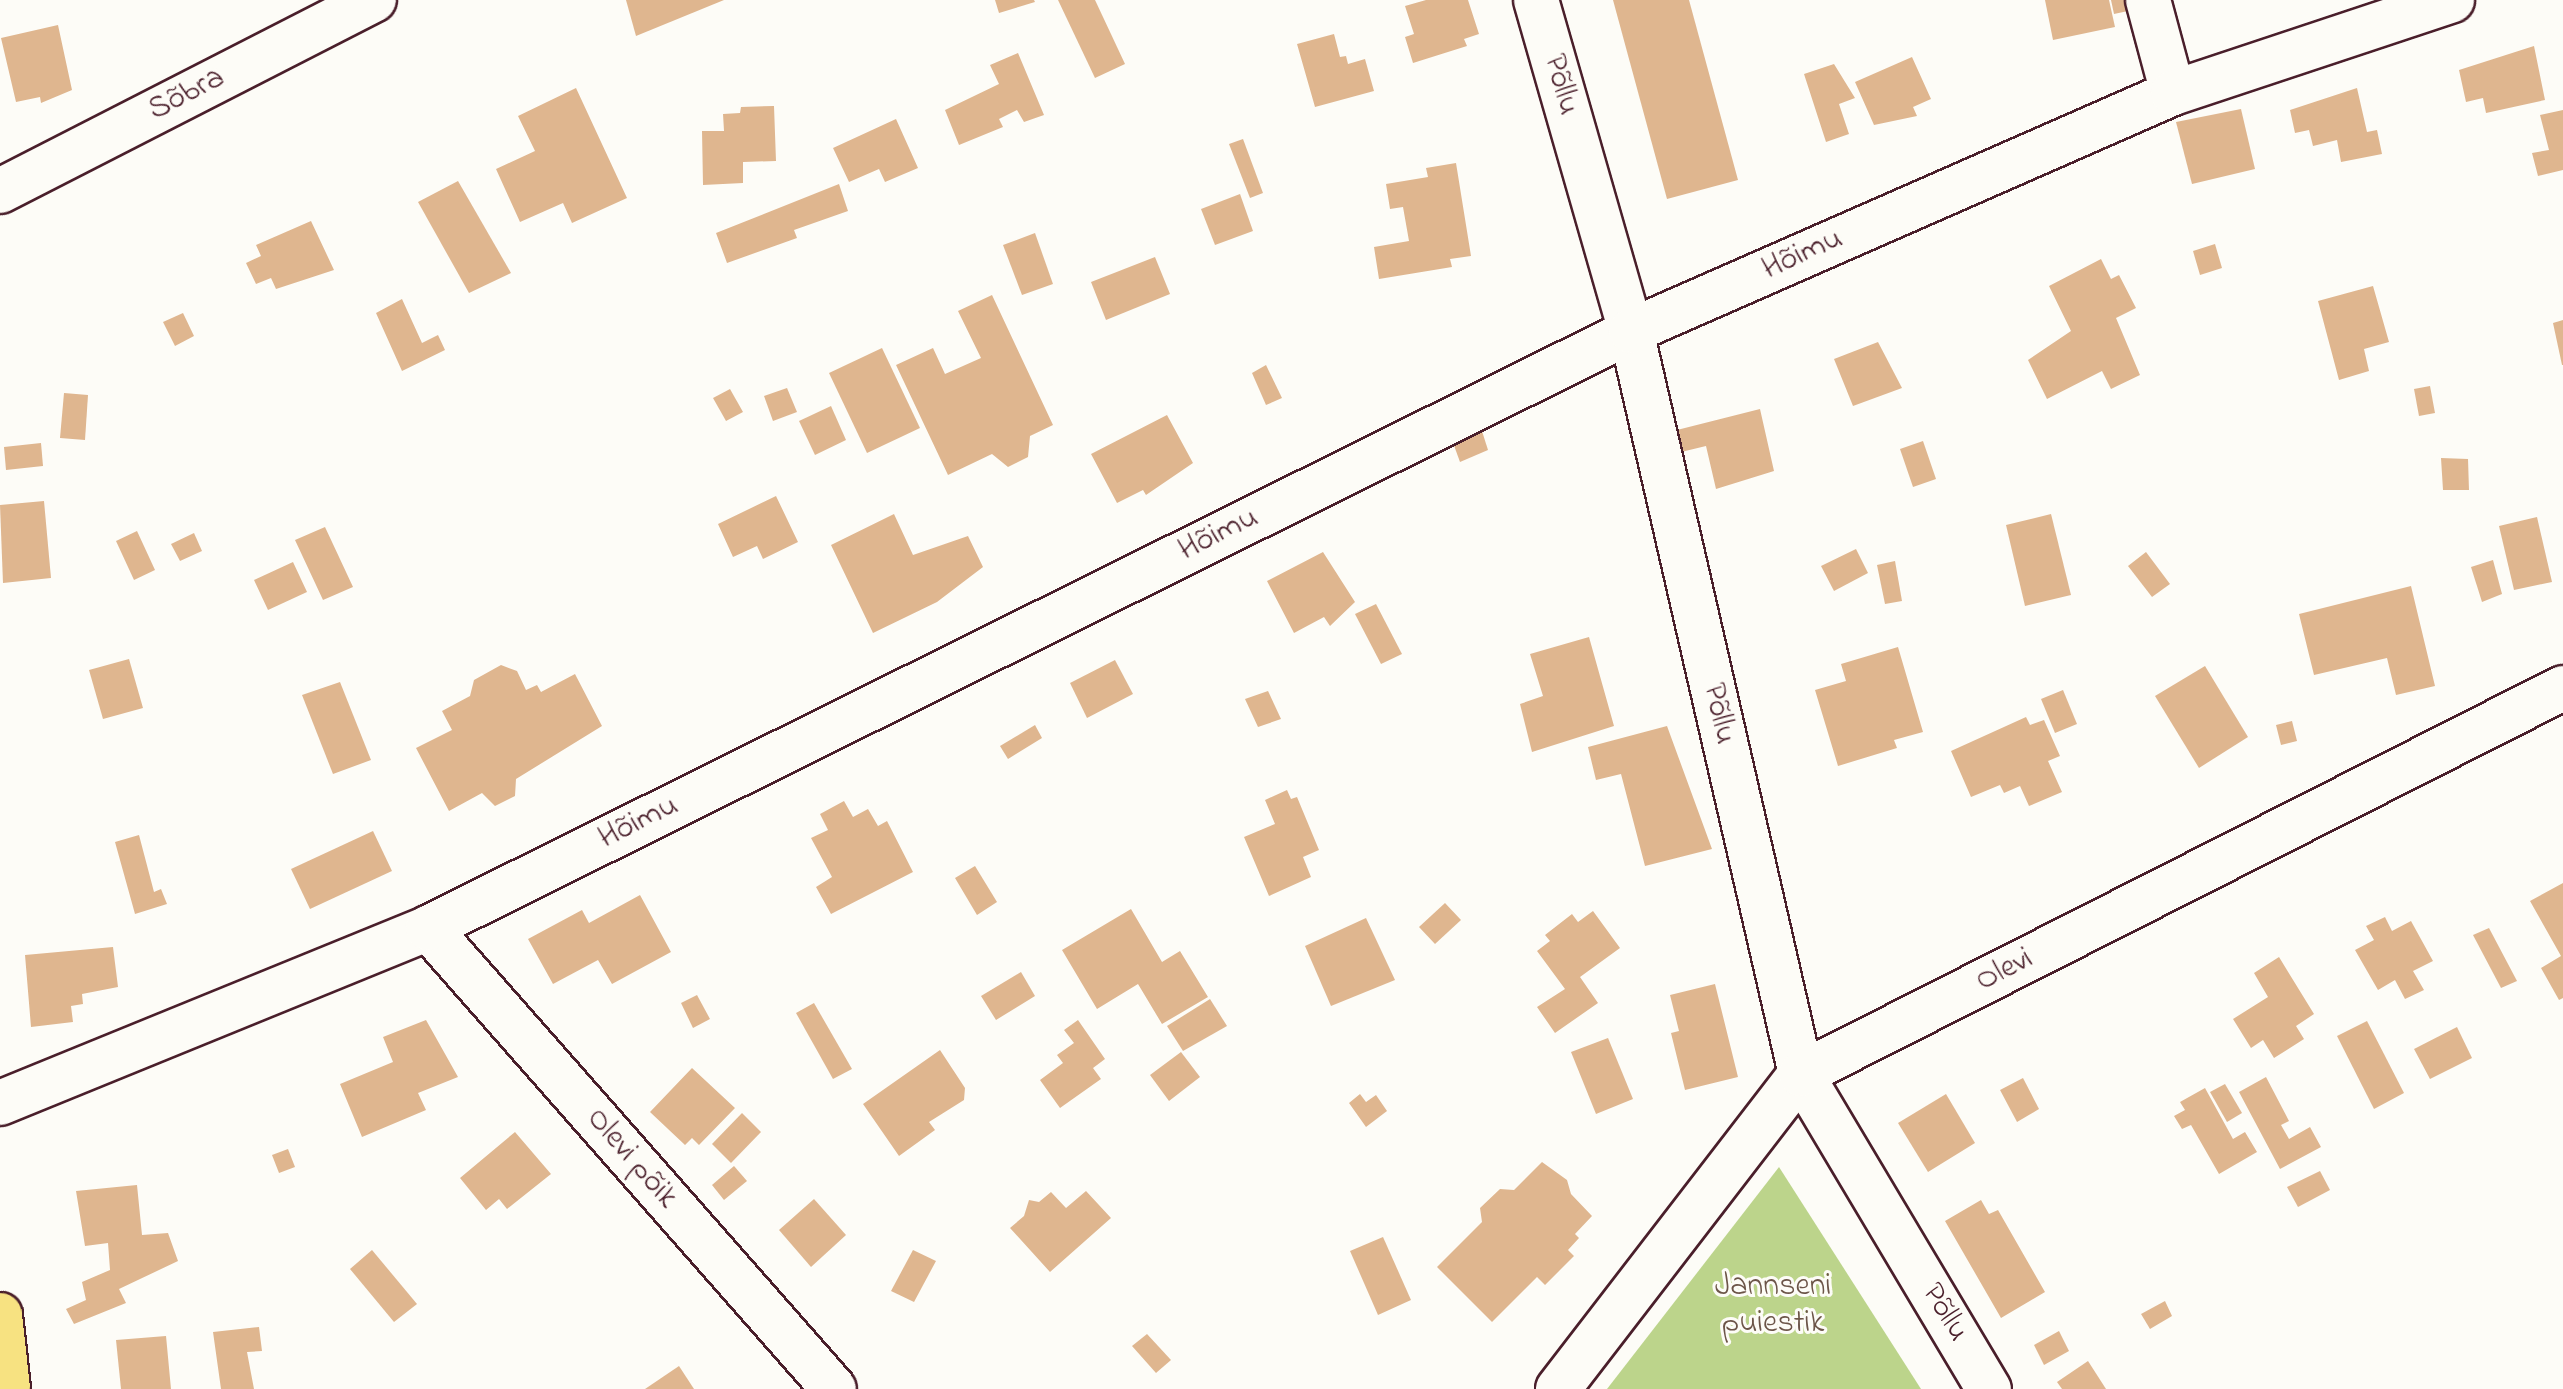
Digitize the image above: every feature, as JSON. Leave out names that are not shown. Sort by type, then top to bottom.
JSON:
[{"type":"highway","points":[[0,1315],[8,1389]]},
{"type":"street","name":"Sõbra","points":[[0,191],[374,0]]},
{"type":"street","name":"Põllu","points":[[1536,0],[1631,331],[1801,1074],[1989,1389]]},
{"type":"street","points":[[2148,0],[2173,93]]},
{"type":"street","name":"Hõimu","points":[[0,1103],[428,928],[1631,331],[2173,93],[2452,0]]},
{"type":"street","name":"Olevi","points":[[1558,1389],[1801,1074],[2563,688]]},
{"type":"street","name":"Olevi põik","points":[[428,928],[834,1389]]},
{"type":"green space","name":"Jannseni puiestik","points":[[1779,1167],[1921,1389],[1607,1389]]},
{"type":"building","points":[[626,0],[724,0],[636,36]]},
{"type":"building","points":[[995,0],[1034,0],[1035,2],[999,13]]},
{"type":"building","points":[[1058,0],[1095,0],[1125,64],[1095,78]]},
{"type":"building","points":[[1426,0],[1468,0],[1479,34],[1464,39],[1467,46],[1413,63],[1405,37],[1414,34],[1405,6]]},
{"type":"building","points":[[1613,0],[1689,0],[1738,180],[1667,199]]},
{"type":"building","points":[[2045,0],[2109,0],[2115,27],[2053,40]]},
{"type":"building","points":[[2111,0],[2126,0],[2128,11],[2114,14]]},
{"type":"building","points":[[58,25],[72,90],[41,103],[40,97],[16,102],[1,38]]},
{"type":"building","points":[[1334,34],[1340,57],[1346,56],[1348,64],[1365,59],[1374,91],[1315,107],[1297,44]]},
{"type":"building","points":[[2534,46],[2545,100],[2486,113],[2483,98],[2466,102],[2459,70]]},
{"type":"building","points":[[1018,53],[1044,115],[1024,122],[1017,110],[999,119],[1003,127],[959,145],[945,110],[999,84],[990,65]]},
{"type":"building","points":[[1912,57],[1931,99],[1913,107],[1917,116],[1874,125],[1855,82]]},
{"type":"building","points":[[1834,64],[1855,98],[1839,104],[1849,134],[1826,142],[1804,74]]},
{"type":"building","points":[[576,88],[627,198],[572,223],[563,203],[520,222],[496,169],[535,151],[518,116]]},
{"type":"building","points":[[2357,88],[2367,132],[2377,130],[2382,154],[2341,162],[2337,140],[2313,146],[2309,130],[2295,133],[2290,110]]},
{"type":"building","points":[[774,106],[776,161],[743,162],[743,183],[703,185],[702,131],[724,131],[723,114],[740,113],[741,107]]},
{"type":"building","points":[[2241,109],[2255,169],[2192,184],[2176,122]]},
{"type":"building","points":[[2563,110],[2563,170],[2538,176],[2532,153],[2549,150],[2540,115]]},
{"type":"building","points":[[896,119],[918,168],[885,182],[879,169],[849,182],[833,148]]},
{"type":"building","points":[[1243,139],[1263,193],[1250,198],[1229,144]]},
{"type":"building","points":[[1456,163],[1471,256],[1450,259],[1452,267],[1379,279],[1374,247],[1409,241],[1403,207],[1390,209],[1386,184],[1428,177],[1426,168]]},
{"type":"building","points":[[458,181],[511,273],[469,293],[418,202]]},
{"type":"building","points":[[839,184],[848,211],[794,230],[797,238],[727,263],[716,233]]},
{"type":"building","points":[[1240,194],[1253,231],[1215,245],[1201,209]]},
{"type":"building","points":[[311,221],[334,270],[276,289],[271,278],[256,284],[246,263],[261,256],[256,245]]},
{"type":"building","points":[[1035,233],[1053,284],[1022,295],[1003,245]]},
{"type":"building","points":[[2215,244],[2222,268],[2200,275],[2193,251]]},
{"type":"building","points":[[1155,257],[1170,294],[1106,320],[1091,282]]},
{"type":"building","points":[[2101,259],[2111,279],[2119,275],[2136,308],[2116,318],[2140,375],[2111,389],[2102,371],[2047,399],[2028,360],[2071,331],[2049,286]]},
{"type":"building","points":[[2373,286],[2389,342],[2364,349],[2369,371],[2339,380],[2318,301]]},
{"type":"building","points":[[992,295],[1053,425],[1030,436],[1028,457],[1008,467],[992,454],[948,475],[896,365],[933,348],[945,374],[981,358],[958,311]]},
{"type":"building","points":[[402,299],[422,343],[438,335],[445,350],[402,371],[376,313]]},
{"type":"building","points":[[183,313],[194,336],[175,346],[163,322]]},
{"type":"building","points":[[2563,320],[2563,365],[2562,365],[2553,323]]},
{"type":"building","points":[[1878,342],[1902,388],[1853,406],[1834,359]]},
{"type":"building","points":[[882,348],[920,428],[867,453],[829,373]]},
{"type":"building","points":[[1266,365],[1282,398],[1266,405],[1252,373]]},
{"type":"building","points":[[2430,386],[2435,413],[2419,416],[2414,389]]},
{"type":"building","points":[[787,388],[797,412],[773,421],[764,396]]},
{"type":"building","points":[[730,389],[743,412],[726,421],[713,398]]},
{"type":"building","points":[[64,393],[88,395],[85,440],[60,438]]},
{"type":"building","points":[[831,406],[846,440],[815,455],[799,421]]},
{"type":"building","points":[[1760,409],[1774,471],[1716,489],[1706,446],[1677,453],[1673,431]]},
{"type":"building","points":[[1167,415],[1193,463],[1146,495],[1143,490],[1117,503],[1091,454]]},
{"type":"building","points":[[1481,428],[1488,450],[1460,462],[1452,440]]},
{"type":"building","points":[[1923,441],[1936,479],[1913,487],[1900,449]]},
{"type":"building","points":[[41,443],[43,466],[6,470],[4,447]]},
{"type":"building","points":[[2441,458],[2468,459],[2469,490],[2443,490]]},
{"type":"building","points":[[776,496],[798,542],[763,559],[757,546],[733,557],[718,524]]},
{"type":"building","points":[[44,501],[51,578],[3,583],[0,505]]},
{"type":"building","points":[[894,514],[913,555],[968,536],[983,567],[937,602],[873,633],[831,545]]},
{"type":"building","points":[[2051,514],[2071,595],[2025,606],[2006,525]]},
{"type":"building","points":[[2537,517],[2552,582],[2514,590],[2499,526]]},
{"type":"building","points":[[325,527],[353,587],[323,600],[295,540]]},
{"type":"building","points":[[137,531],[155,570],[134,580],[116,541]]},
{"type":"building","points":[[194,533],[202,551],[180,561],[171,544]]},
{"type":"building","points":[[1856,549],[1868,573],[1834,591],[1821,566]]},
{"type":"building","points":[[1323,552],[1355,602],[1330,626],[1324,617],[1294,633],[1267,581]]},
{"type":"building","points":[[2146,552],[2170,584],[2152,597],[2128,566]]},
{"type":"building","points":[[2493,560],[2502,594],[2482,602],[2471,567]]},
{"type":"building","points":[[1895,561],[1902,601],[1885,604],[1877,565]]},
{"type":"building","points":[[293,562],[307,592],[268,610],[254,580]]},
{"type":"building","points":[[2411,586],[2435,686],[2396,695],[2387,658],[2314,675],[2299,614]]},
{"type":"building","points":[[1376,604],[1402,654],[1381,664],[1355,614]]},
{"type":"building","points":[[1589,637],[1614,726],[1532,752],[1520,704],[1543,696],[1530,654]]},
{"type":"building","points":[[1898,647],[1923,732],[1894,740],[1897,748],[1838,766],[1815,690],[1846,681],[1841,664]]},
{"type":"building","points":[[129,659],[143,708],[103,719],[89,670]]},
{"type":"building","points":[[1115,660],[1133,694],[1087,718],[1070,683]]},
{"type":"building","points":[[501,665],[517,671],[526,690],[537,685],[541,692],[575,674],[602,726],[516,779],[515,796],[495,806],[482,793],[449,811],[416,748],[452,730],[442,711],[470,696],[474,680]]},
{"type":"building","points":[[2205,666],[2248,737],[2199,768],[2155,696]]},
{"type":"building","points":[[340,682],[371,760],[333,774],[302,695]]},
{"type":"building","points":[[2063,690],[2077,724],[2055,733],[2041,699]]},
{"type":"building","points":[[1268,691],[1281,719],[1258,727],[1245,699]]},
{"type":"building","points":[[2026,717],[2030,725],[2044,720],[2060,756],[2048,761],[2062,792],[2029,806],[2020,786],[2004,793],[2000,785],[1971,797],[1951,751]]},
{"type":"building","points":[[2292,721],[2297,741],[2281,745],[2276,725]]},
{"type":"building","points":[[1035,725],[1042,738],[1008,759],[1000,746]]},
{"type":"building","points":[[1667,726],[1712,849],[1645,866],[1621,774],[1596,780],[1588,747]]},
{"type":"building","points":[[1287,790],[1291,799],[1297,797],[1319,850],[1303,857],[1311,877],[1269,896],[1244,837],[1275,824],[1265,800]]},
{"type":"building","points":[[844,801],[853,817],[868,809],[878,826],[887,821],[913,872],[831,914],[816,887],[832,877],[811,838],[828,830],[820,814]]},
{"type":"building","points":[[373,831],[392,871],[310,909],[291,869]]},
{"type":"building","points":[[139,835],[154,892],[161,889],[167,904],[135,914],[115,842]]},
{"type":"building","points":[[975,866],[997,902],[977,915],[955,878]]},
{"type":"building","points":[[2563,883],[2563,998],[2559,1000],[2541,968],[2561,956],[2530,901]]},
{"type":"building","points":[[640,895],[671,952],[612,984],[598,960],[553,984],[528,939],[582,910],[589,923]]},
{"type":"building","points":[[1445,903],[1461,920],[1435,944],[1419,927]]},
{"type":"building","points":[[1131,909],[1162,962],[1180,951],[1208,997],[1162,1024],[1138,984],[1097,1009],[1062,950]]},
{"type":"building","points":[[1593,911],[1620,948],[1580,977],[1598,1003],[1555,1033],[1537,1007],[1565,989],[1537,951],[1550,941],[1545,935],[1572,914],[1578,922]]},
{"type":"building","points":[[2385,917],[2392,931],[2411,921],[2433,961],[2413,971],[2424,990],[2405,999],[2395,980],[2378,990],[2355,950],[2374,940],[2366,926]]},
{"type":"building","points":[[1366,918],[1395,980],[1331,1006],[1305,946]]},
{"type":"building","points":[[2489,928],[2517,981],[2501,988],[2473,935]]},
{"type":"building","points":[[113,947],[118,987],[82,994],[83,1004],[71,1006],[73,1022],[31,1027],[25,955]]},
{"type":"building","points":[[2279,957],[2314,1014],[2296,1026],[2304,1039],[2274,1058],[2263,1040],[2251,1048],[2233,1019],[2268,997],[2254,973]]},
{"type":"building","points":[[1021,972],[1035,996],[996,1020],[981,996]]},
{"type":"building","points":[[1715,984],[1738,1077],[1685,1090],[1671,1033],[1679,1031],[1670,995]]},
{"type":"building","points":[[697,995],[710,1019],[693,1028],[681,1003]]},
{"type":"building","points":[[1210,999],[1227,1026],[1183,1051],[1167,1026]]},
{"type":"building","points":[[814,1003],[852,1069],[833,1079],[796,1013]]},
{"type":"building","points":[[426,1020],[458,1077],[418,1093],[426,1110],[362,1137],[340,1084],[393,1062],[383,1037]]},
{"type":"building","points":[[1078,1020],[1105,1059],[1093,1068],[1101,1079],[1060,1108],[1040,1080],[1063,1063],[1057,1055],[1074,1043],[1064,1030]]},
{"type":"building","points":[[2367,1021],[2404,1093],[2374,1109],[2337,1036]]},
{"type":"building","points":[[2457,1027],[2472,1058],[2430,1079],[2414,1049]]},
{"type":"building","points":[[1608,1038],[1633,1099],[1596,1114],[1571,1052]]},
{"type":"building","points":[[940,1050],[965,1088],[964,1100],[929,1122],[935,1130],[899,1156],[863,1104]]},
{"type":"building","points":[[1181,1052],[1200,1077],[1169,1101],[1150,1075]]},
{"type":"building","points":[[692,1068],[735,1108],[699,1145],[692,1138],[685,1145],[650,1112]]},
{"type":"building","points":[[2266,1077],[2289,1121],[2281,1125],[2289,1139],[2310,1127],[2321,1147],[2280,1169],[2239,1092]]},
{"type":"building","points":[[2023,1078],[2039,1109],[2017,1122],[2000,1090]]},
{"type":"building","points":[[2225,1084],[2242,1113],[2227,1122],[2210,1092]]},
{"type":"building","points":[[2205,1088],[2233,1139],[2245,1132],[2257,1152],[2219,1174],[2191,1125],[2182,1129],[2174,1116],[2185,1110],[2180,1102]]},
{"type":"building","points":[[1360,1094],[1366,1102],[1376,1095],[1387,1111],[1366,1127],[1349,1103]]},
{"type":"building","points":[[1946,1094],[1975,1143],[1928,1172],[1898,1123]]},
{"type":"building","points":[[742,1113],[761,1132],[731,1163],[712,1144]]},
{"type":"building","points":[[515,1132],[551,1174],[507,1209],[499,1199],[486,1210],[460,1178]]},
{"type":"building","points":[[288,1149],[295,1167],[279,1173],[272,1155]]},
{"type":"building","points":[[1542,1162],[1567,1180],[1571,1194],[1592,1216],[1575,1234],[1579,1238],[1568,1250],[1574,1256],[1545,1285],[1537,1277],[1492,1322],[1437,1267],[1482,1222],[1480,1208],[1500,1189],[1514,1190]]},
{"type":"building","points":[[734,1166],[747,1181],[724,1200],[712,1185]]},
{"type":"building","points":[[2320,1171],[2330,1190],[2298,1207],[2287,1187]]},
{"type":"building","points":[[137,1185],[142,1235],[168,1233],[178,1261],[119,1289],[126,1303],[74,1324],[66,1309],[86,1300],[82,1282],[110,1270],[108,1243],[85,1246],[76,1191]]},
{"type":"building","points":[[1086,1191],[1111,1218],[1050,1272],[1010,1228],[1024,1216],[1029,1200],[1039,1202],[1051,1192],[1066,1208]]},
{"type":"building","points":[[814,1199],[846,1235],[811,1267],[779,1230]]},
{"type":"building","points":[[1981,1200],[1989,1214],[1998,1210],[2045,1292],[2001,1318],[1945,1221]]},
{"type":"building","points":[[1383,1237],[1411,1300],[1378,1315],[1350,1251]]},
{"type":"building","points":[[372,1250],[417,1304],[394,1322],[350,1269]]},
{"type":"building","points":[[913,1250],[936,1261],[914,1302],[891,1291]]},
{"type":"building","points":[[2165,1301],[2172,1316],[2150,1329],[2141,1314]]},
{"type":"building","points":[[259,1327],[262,1351],[247,1352],[254,1389],[221,1389],[213,1332]]},
{"type":"building","points":[[2059,1331],[2069,1351],[2044,1365],[2034,1345]]},
{"type":"building","points":[[1147,1334],[1171,1360],[1156,1373],[1132,1346]]},
{"type":"building","points":[[166,1336],[171,1389],[121,1389],[116,1340]]},
{"type":"building","points":[[2088,1361],[2106,1389],[2062,1389],[2057,1382]]},
{"type":"building","points":[[679,1366],[694,1389],[645,1389]]}]
